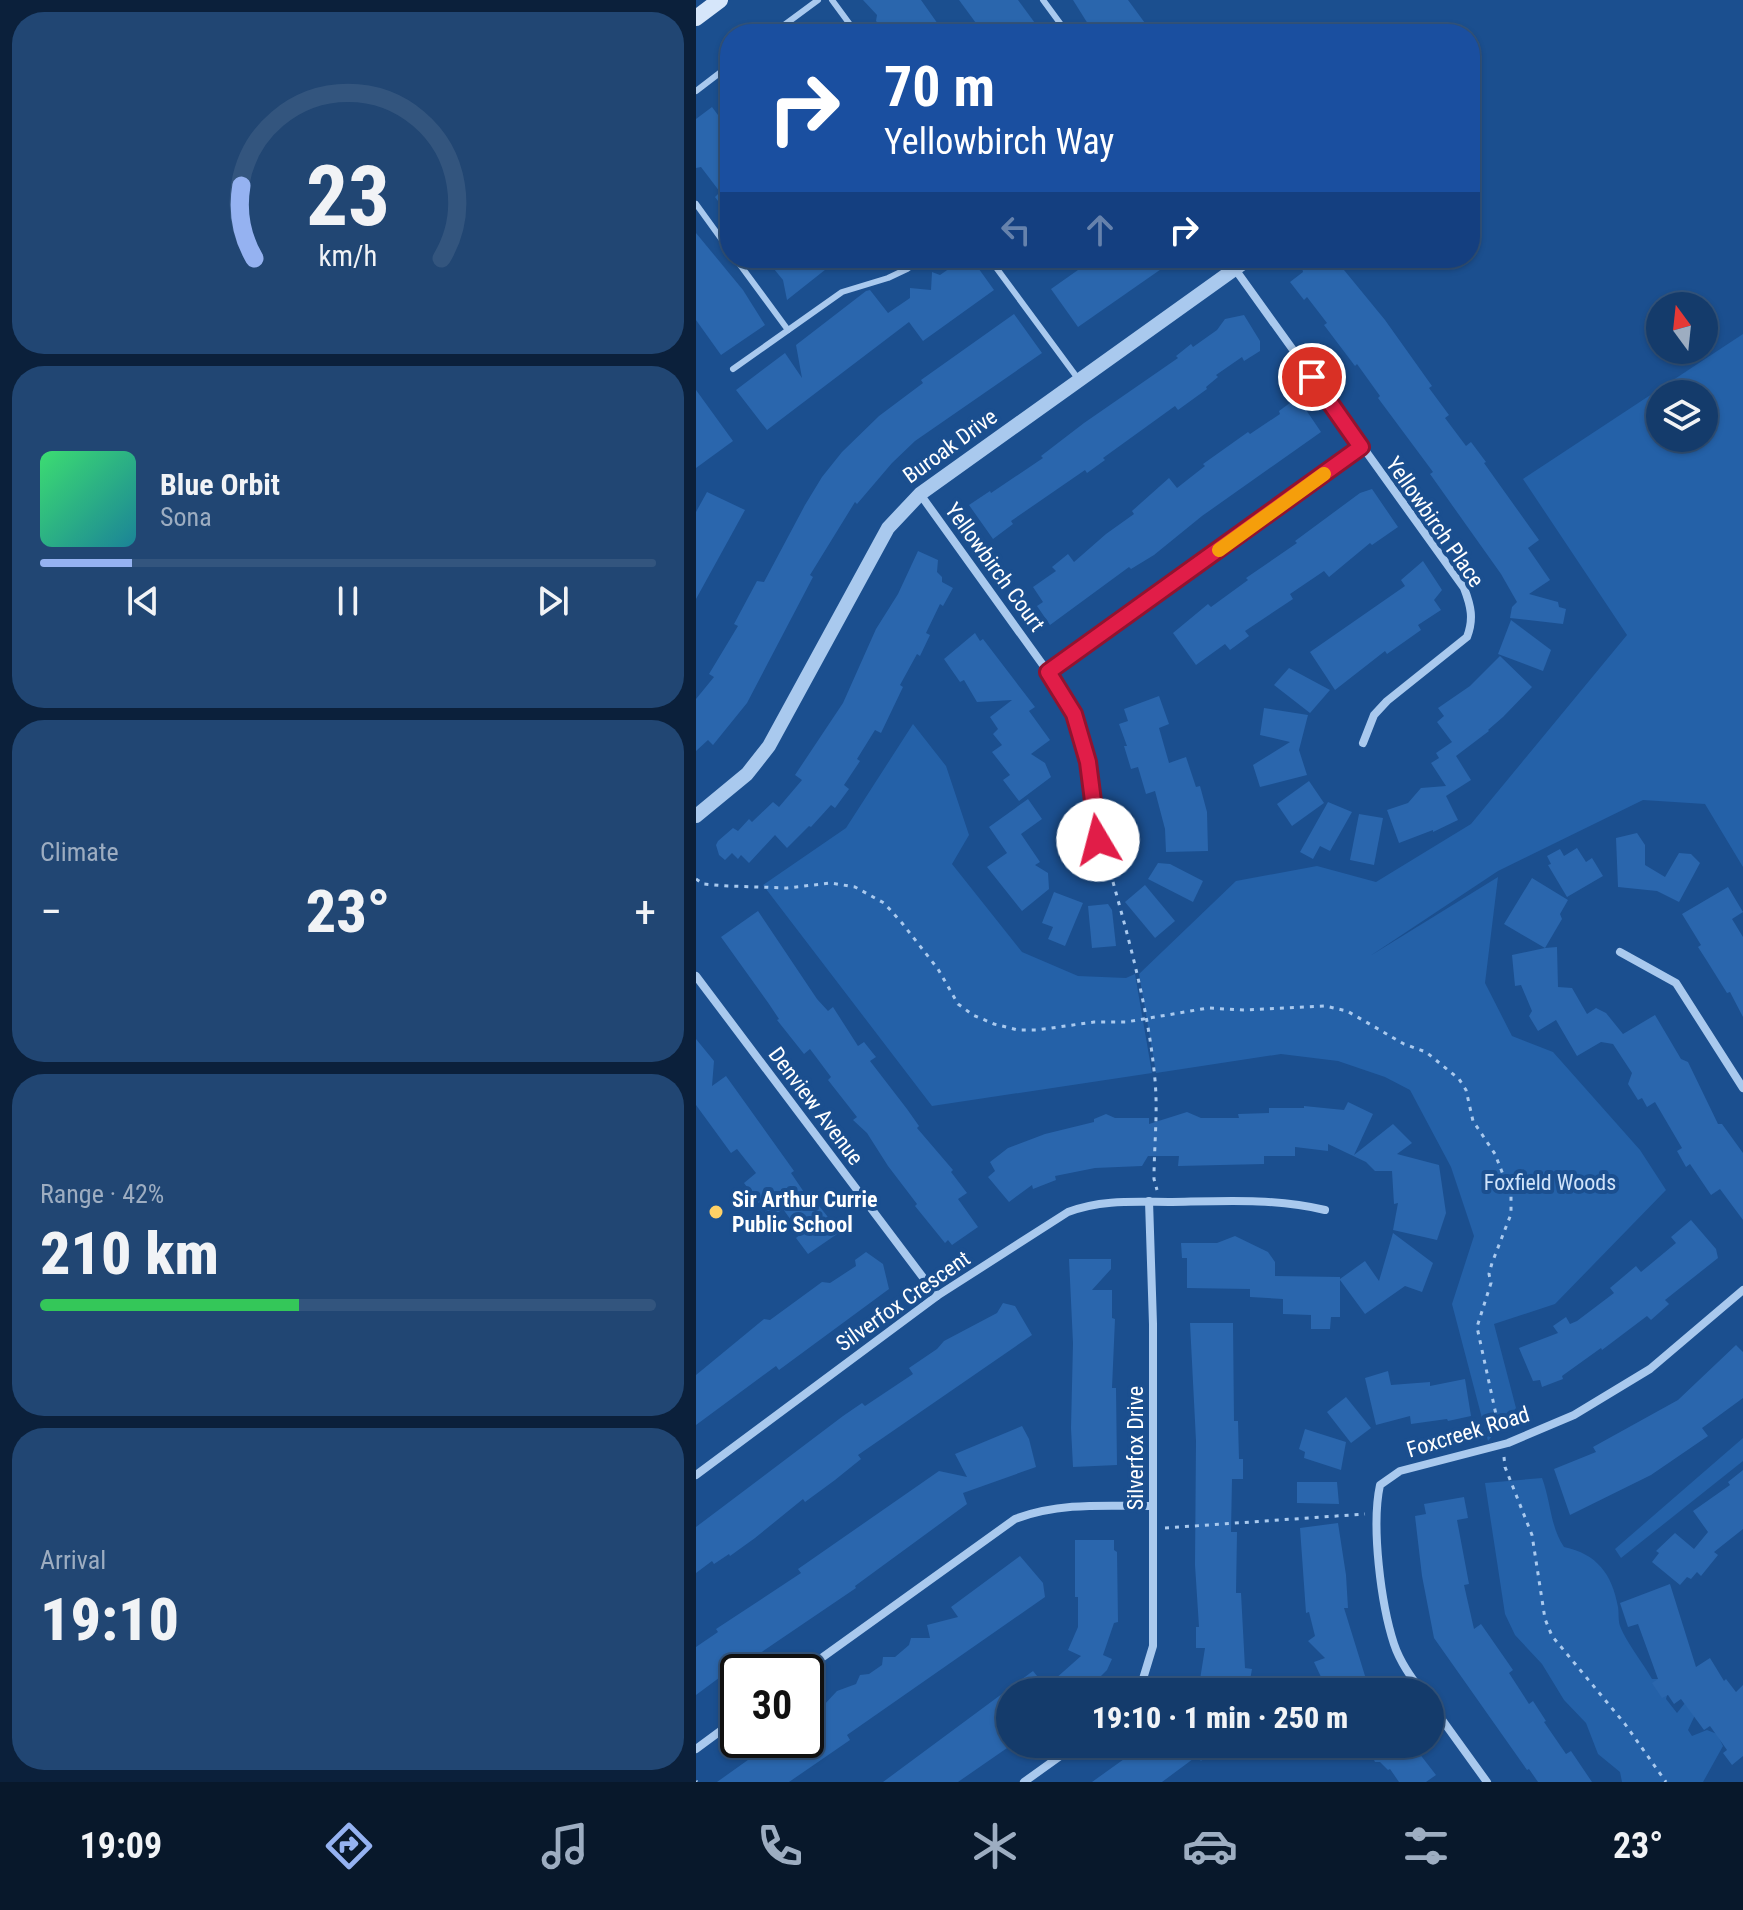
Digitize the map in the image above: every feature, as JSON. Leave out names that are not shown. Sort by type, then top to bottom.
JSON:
[{"type":"main road","points":[[696,18],[720,0]]},
{"type":"street","name":"Buroak Drive","points":[[696,816],[747,774],[769,746],[888,528],[920,494],[1235,269]]},
{"type":"street","name":"Yellowbirch Place","points":[[1235,269],[1464,588],[1471,607],[1472,624],[1467,637],[1387,701],[1374,715],[1363,743]]},
{"type":"street","points":[[1048,672],[1361,447]]},
{"type":"street","name":"Yellowbirch Court","points":[[920,494],[1048,672],[1074,714],[1088,762],[1098,840]]},
{"type":"street","points":[[1620,952],[1676,983],[1743,1088]]},
{"type":"street","name":"Denview Avenue","points":[[696,976],[937,1296]]},
{"type":"street","name":"Silverfox Crescent","points":[[696,1475],[937,1296],[1068,1212],[1087,1205],[1149,1201],[1260,1200],[1294,1202],[1325,1210]]},
{"type":"street","name":"Silverfox Drive","points":[[1143,1678],[1153,1646],[1153,1324],[1149,1201]]},
{"type":"street","name":"Foxcreek Road","points":[[1411,1678],[1395,1646],[1386,1615],[1376,1513],[1380,1485],[1400,1471],[1508,1443],[1574,1415],[1650,1369],[1743,1290]]},
{"type":"street","points":[[824,1656],[1015,1519],[1038,1510],[1063,1506],[1153,1506]]},
{"type":"street","points":[[1444,1722],[1487,1782]]},
{"type":"street","points":[[696,1749],[720,1731]]},
{"type":"street","points":[[1024,1782],[1057,1758]]},
{"type":"lane","points":[[789,24],[818,0]]},
{"type":"lane","points":[[832,0],[850,24]]},
{"type":"lane","points":[[1043,0],[1061,24]]},
{"type":"lane","points":[[696,91],[720,73]]},
{"type":"lane","points":[[696,204],[720,237]]},
{"type":"lane","points":[[742,268],[788,330]]},
{"type":"lane","points":[[733,369],[842,292],[888,278],[905,268]]},
{"type":"lane","points":[[996,268],[1079,380]]},
{"type":"path","points":[[1113,882],[1141,993],[1151,1049],[1155,1084],[1154,1166],[1157,1190]]},
{"type":"path","points":[[696,887],[703,884]]},
{"type":"path","points":[[1153,1527],[1376,1513]]},
{"type":"green space","name":"Foxfield Woods","points":[[1743,334],[1743,867],[1705,804],[1643,800],[1498,871],[1370,956],[1498,877],[1485,983],[1512,1036],[1553,1052],[1640,1150],[1666,1190],[1555,1304],[1494,1324],[1516,1408],[1488,1441],[1452,1304],[1474,1236],[1451,1167],[1410,1090],[1385,1077],[1338,1061],[1281,1054],[1156,1073],[1139,974],[1236,881],[1317,866],[1376,882],[1471,824],[1627,635],[1523,479],[1646,398],[1646,452],[1718,452],[1718,380],[1673,380],[1697,364],[1718,364],[1718,350]]},
{"type":"green space","points":[[913,724],[946,766],[969,835],[952,864],[1022,952],[1078,976],[1126,978],[1135,974],[1152,1073],[932,1106],[763,885],[846,828]]},
{"type":"green space","points":[[1743,1438],[1743,1461],[1621,1558],[1615,1549]]},
{"type":"green space","points":[[1542,1478],[1559,1539],[1564,1547],[1594,1560],[1607,1575],[1615,1595],[1620,1626],[1652,1679],[1661,1679],[1669,1688],[1666,1699],[1677,1713],[1685,1703],[1695,1715],[1688,1730],[1692,1736],[1707,1730],[1717,1734],[1723,1746],[1703,1782],[1622,1782],[1620,1772],[1598,1754],[1586,1723],[1564,1700],[1542,1664],[1515,1635],[1505,1614],[1485,1483]]},
{"type":"building","points":[[863,0],[921,0],[938,24],[879,24],[877,15]]},
{"type":"building","points":[[959,0],[1018,0],[1036,24],[977,24]]},
{"type":"building","points":[[1073,0],[1128,0],[1146,24],[1091,22],[1088,24]]},
{"type":"building","points":[[712,107],[720,118],[720,192],[701,167],[696,168],[696,119]]},
{"type":"building","points":[[696,233],[720,262],[720,268],[725,268],[743,290],[765,325],[721,355],[696,320]]},
{"type":"building","points":[[773,268],[827,268],[787,300],[783,280]]},
{"type":"building","points":[[950,268],[978,268],[994,290],[923,341],[909,322],[767,430],[736,390],[785,353],[802,378],[796,345],[866,291],[870,290],[888,313],[910,298],[910,288],[931,290],[932,272],[940,275]]},
{"type":"building","points":[[1081,268],[1163,268],[1078,327],[1051,289]]},
{"type":"building","points":[[1302,268],[1346,268],[1344,270],[1385,320],[1432,386],[1429,388],[1449,415],[1445,418],[1466,446],[1471,442],[1539,540],[1528,548],[1550,580],[1529,594],[1558,602],[1559,607],[1566,609],[1563,624],[1510,618],[1512,607],[1517,602],[1501,574],[1357,364],[1355,366],[1324,325],[1327,323],[1307,297],[1304,300],[1290,282],[1303,272]]},
{"type":"building","points":[[1014,314],[1042,353],[915,441],[857,504],[855,502],[810,575],[813,577],[747,703],[713,745],[708,740],[696,751],[696,699],[714,677],[709,674],[738,626],[734,624],[757,581],[764,582],[822,477],[842,452],[879,416],[923,383],[921,380]]},
{"type":"building","points":[[1244,315],[1260,341],[1260,351],[1244,361],[1242,357],[1216,375],[1218,377],[1207,389],[1178,410],[1175,406],[1087,473],[1085,470],[1011,521],[1013,524],[993,539],[969,505],[1043,458],[1041,456],[1084,423],[1178,358],[1176,356],[1191,344],[1193,347],[1217,330],[1225,319]]},
{"type":"building","points":[[696,390],[733,441],[696,468]]},
{"type":"building","points":[[1294,400],[1299,407],[1302,404],[1321,432],[1202,516],[1154,555],[1131,569],[1129,567],[1050,625],[1037,606],[1043,602],[1033,587],[1056,571],[1052,567],[1068,554],[1074,562],[1134,514],[1132,511],[1169,478],[1177,488],[1205,466],[1203,464],[1280,414],[1279,411]]},
{"type":"building","points":[[1372,489],[1398,527],[1372,545],[1370,543],[1329,577],[1324,571],[1290,594],[1293,599],[1245,631],[1249,636],[1230,650],[1225,644],[1196,665],[1173,633],[1208,604],[1211,607],[1248,580],[1246,578],[1297,543],[1295,541],[1360,493]]},
{"type":"building","points":[[707,492],[745,510],[696,599],[696,512]]},
{"type":"building","points":[[918,551],[938,560],[937,572],[942,582],[953,588],[943,606],[940,604],[926,633],[930,635],[900,685],[903,687],[881,733],[875,730],[857,759],[860,761],[844,785],[849,789],[835,808],[831,805],[787,848],[775,835],[749,863],[741,855],[738,859],[732,853],[725,860],[719,855],[718,841],[733,828],[738,831],[749,819],[752,822],[773,802],[779,807],[802,780],[795,775],[843,703],[876,629],[898,594]]},
{"type":"building","points":[[1423,561],[1442,590],[1434,600],[1441,610],[1418,625],[1421,630],[1387,654],[1385,651],[1335,690],[1310,652],[1405,586],[1401,580]]},
{"type":"building","points":[[1511,620],[1551,650],[1543,671],[1498,654]]},
{"type":"building","points":[[975,633],[980,641],[983,639],[1035,707],[1029,711],[1050,740],[1031,754],[1045,763],[1051,777],[1019,801],[1003,780],[1010,775],[992,752],[1002,745],[993,734],[998,729],[990,717],[1012,700],[977,702],[964,680],[960,682],[944,659]]},
{"type":"building","points":[[1500,656],[1532,687],[1489,731],[1456,756],[1471,780],[1446,796],[1458,820],[1399,843],[1387,810],[1408,803],[1421,788],[1446,786],[1431,763],[1439,758],[1436,753],[1452,742],[1437,722],[1444,716],[1438,708],[1470,686]]},
{"type":"building","points":[[1289,668],[1330,690],[1310,713],[1274,685]]},
{"type":"building","points":[[1159,696],[1169,724],[1159,728],[1169,763],[1186,757],[1196,787],[1200,786],[1207,812],[1208,851],[1166,852],[1165,829],[1155,791],[1146,794],[1138,767],[1131,769],[1119,724],[1128,721],[1124,709]]},
{"type":"building","points":[[1264,708],[1308,715],[1299,750],[1307,775],[1260,787],[1253,765],[1290,742],[1260,735]]},
{"type":"building","points":[[1309,781],[1324,803],[1292,826],[1277,804]]},
{"type":"building","points":[[1028,799],[1042,819],[1021,834],[1040,862],[1035,865],[1048,873],[1049,889],[1022,911],[987,867],[1007,853],[989,827]]},
{"type":"building","points":[[1328,802],[1352,812],[1330,851],[1320,846],[1313,859],[1300,852]]},
{"type":"building","points":[[1359,814],[1383,818],[1374,865],[1350,860]]},
{"type":"building","points":[[1637,833],[1645,845],[1645,865],[1665,877],[1679,853],[1691,854],[1700,863],[1679,902],[1657,891],[1618,887],[1616,838]]},
{"type":"building","points":[[1577,848],[1586,862],[1592,858],[1603,876],[1567,897],[1548,865],[1551,864],[1547,856],[1560,849],[1564,856]]},
{"type":"building","points":[[1158,863],[1170,864],[1203,881],[1193,902],[1148,879]]},
{"type":"building","points":[[1532,878],[1568,900],[1560,914],[1562,919],[1545,948],[1504,924]]},
{"type":"building","points":[[1145,885],[1175,921],[1155,938],[1125,902]]},
{"type":"building","points":[[1728,887],[1743,912],[1732,919],[1743,937],[1743,1017],[1730,992],[1727,993],[1698,947],[1701,945],[1682,914]]},
{"type":"building","points":[[1054,892],[1083,903],[1065,946],[1048,939],[1053,927],[1042,923]]},
{"type":"building","points":[[1108,904],[1112,910],[1116,946],[1092,948],[1088,906]]},
{"type":"building","points":[[758,911],[817,999],[828,1011],[833,1007],[858,1046],[864,1042],[876,1057],[870,1061],[967,1193],[958,1199],[978,1227],[952,1245],[948,1240],[945,1243],[915,1206],[917,1204],[867,1133],[853,1120],[857,1117],[828,1080],[831,1077],[810,1049],[804,1054],[777,1020],[721,937]]},
{"type":"building","points":[[1557,947],[1558,987],[1572,988],[1587,1014],[1596,1008],[1606,1013],[1623,1034],[1655,1015],[1681,1059],[1688,1062],[1718,1124],[1722,1124],[1743,1153],[1743,1220],[1720,1189],[1711,1195],[1690,1164],[1686,1167],[1677,1151],[1682,1148],[1655,1102],[1647,1107],[1642,1098],[1638,1100],[1628,1084],[1632,1073],[1613,1044],[1601,1042],[1577,1056],[1556,1020],[1538,1031],[1529,1016],[1532,1011],[1521,985],[1515,986],[1512,955]]},
{"type":"building","points":[[696,1039],[714,1061],[712,1086],[726,1076],[794,1171],[791,1173],[808,1198],[811,1196],[840,1232],[808,1254],[796,1238],[801,1234],[783,1209],[770,1218],[744,1183],[756,1173],[737,1149],[731,1153],[696,1105]]},
{"type":"building","points":[[1348,1102],[1373,1114],[1354,1155],[1393,1124],[1412,1143],[1397,1154],[1439,1165],[1446,1213],[1437,1240],[1393,1230],[1398,1203],[1394,1204],[1392,1171],[1375,1171],[1366,1162],[1328,1144],[1328,1151],[1295,1147],[1295,1156],[1264,1156],[1264,1164],[1178,1166],[1179,1156],[1148,1156],[1142,1166],[1095,1168],[1055,1176],[1056,1180],[1033,1189],[1032,1185],[1009,1202],[988,1177],[995,1171],[990,1162],[1008,1148],[1045,1134],[1094,1122],[1094,1119],[1106,1114],[1115,1118],[1149,1118],[1149,1124],[1187,1112],[1201,1118],[1239,1118],[1238,1114],[1269,1113],[1269,1108],[1304,1106],[1344,1110]]},
{"type":"building","points":[[1691,1220],[1716,1249],[1718,1258],[1665,1300],[1669,1304],[1651,1320],[1647,1316],[1562,1376],[1563,1379],[1542,1387],[1540,1380],[1533,1381],[1519,1348],[1558,1333],[1553,1326],[1566,1317],[1570,1324],[1577,1321],[1614,1293],[1610,1288],[1636,1266],[1641,1272],[1676,1243],[1671,1237]]},
{"type":"building","points":[[1393,1233],[1433,1263],[1422,1292],[1405,1286],[1365,1314],[1340,1280],[1340,1317],[1331,1317],[1330,1329],[1311,1329],[1311,1315],[1283,1314],[1283,1299],[1250,1297],[1250,1289],[1187,1288],[1187,1258],[1182,1258],[1181,1243],[1217,1243],[1235,1236],[1268,1252],[1275,1262],[1275,1276],[1340,1279],[1365,1261],[1379,1281]]},
{"type":"building","points":[[866,1252],[883,1264],[889,1289],[779,1370],[776,1366],[696,1425],[696,1375],[764,1319],[770,1320],[822,1282],[830,1283],[856,1266],[855,1260]]},
{"type":"building","points":[[1069,1259],[1111,1259],[1111,1269],[1092,1290],[1112,1290],[1112,1318],[1115,1319],[1112,1388],[1116,1388],[1117,1465],[1073,1467]]},
{"type":"building","points":[[1003,1303],[1015,1306],[1032,1335],[858,1455],[861,1459],[835,1480],[805,1502],[803,1499],[730,1556],[714,1564],[712,1561],[696,1573],[696,1527],[843,1416],[862,1403],[865,1406],[913,1374],[909,1368],[944,1341],[997,1313]]},
{"type":"building","points":[[1190,1323],[1233,1323],[1234,1421],[1238,1421],[1243,1479],[1232,1479],[1231,1532],[1237,1532],[1236,1593],[1241,1593],[1245,1668],[1252,1669],[1250,1678],[1200,1678],[1205,1648],[1196,1648],[1196,1627],[1199,1627],[1195,1565],[1196,1441]]},
{"type":"building","points":[[1736,1345],[1743,1352],[1743,1398],[1702,1428],[1708,1436],[1651,1475],[1570,1515],[1554,1469],[1596,1452],[1593,1447],[1678,1400]]},
{"type":"building","points":[[1388,1371],[1391,1385],[1430,1382],[1430,1386],[1465,1379],[1471,1416],[1411,1424],[1410,1416],[1376,1425],[1365,1378]]},
{"type":"building","points":[[1346,1397],[1371,1428],[1351,1443],[1327,1412]]},
{"type":"building","points":[[1022,1426],[1029,1439],[1036,1467],[963,1493],[967,1504],[856,1588],[759,1654],[720,1654],[720,1677],[696,1695],[696,1647],[718,1632],[716,1629],[801,1573],[798,1569],[939,1471],[967,1477],[955,1454]]},
{"type":"building","points":[[1305,1429],[1346,1442],[1341,1470],[1304,1458],[1305,1452],[1299,1449]]},
{"type":"building","points":[[1743,1470],[1743,1529],[1714,1552],[1718,1555],[1701,1576],[1697,1572],[1680,1585],[1652,1562],[1659,1553],[1656,1551],[1675,1533],[1694,1549],[1708,1532],[1693,1511],[1730,1485],[1728,1482]]},
{"type":"building","points":[[1297,1482],[1337,1482],[1339,1504],[1297,1503]]},
{"type":"building","points":[[1464,1497],[1468,1518],[1457,1520],[1469,1584],[1464,1585],[1474,1629],[1481,1624],[1513,1670],[1509,1673],[1529,1704],[1533,1701],[1566,1754],[1571,1751],[1592,1782],[1538,1782],[1434,1638],[1415,1516],[1426,1514],[1424,1504]]},
{"type":"building","points":[[1338,1523],[1346,1575],[1348,1608],[1344,1608],[1366,1678],[1321,1678],[1314,1662],[1325,1658],[1308,1641],[1315,1636],[1309,1612],[1306,1613],[1300,1528]]},
{"type":"building","points":[[1075,1540],[1114,1540],[1114,1550],[1117,1552],[1118,1622],[1114,1623],[1103,1655],[1112,1659],[1099,1678],[1056,1678],[1081,1656],[1068,1650],[1078,1627],[1078,1597],[1075,1597]]},
{"type":"building","points":[[1020,1556],[1043,1583],[1045,1597],[847,1735],[850,1740],[824,1758],[824,1705],[837,1691],[856,1684],[860,1675],[869,1674],[882,1665],[883,1657],[895,1657],[909,1645],[911,1638],[930,1638],[927,1625],[958,1617],[951,1607]]},
{"type":"building","points":[[1670,1584],[1696,1667],[1710,1658],[1724,1681],[1726,1679],[1736,1692],[1743,1685],[1743,1756],[1732,1765],[1723,1753],[1727,1750],[1710,1726],[1704,1730],[1681,1699],[1674,1704],[1668,1695],[1662,1698],[1652,1683],[1658,1679],[1638,1624],[1628,1627],[1620,1603]]},
{"type":"building","points":[[1033,1671],[1039,1678],[1024,1678]]},
{"type":"building","points":[[996,1698],[996,1756],[958,1782],[883,1782]]},
{"type":"building","points":[[751,1758],[824,1758],[789,1782],[717,1782]]},
{"type":"building","points":[[1125,1758],[1194,1758],[1162,1782],[1092,1782]]},
{"type":"building","points":[[1373,1758],[1423,1758],[1436,1775],[1426,1782],[1399,1782],[1390,1769]]},
{"type":"slow traffic","points":[[1219,550],[1324,474]]},
{"type":"place","name":"Sir Arthur Currie Public School","points":[[716,1212]]},
{"type":"route","points":[[1098,840],[1088,762],[1074,714],[1048,672],[1361,447],[1312,377]]}]
